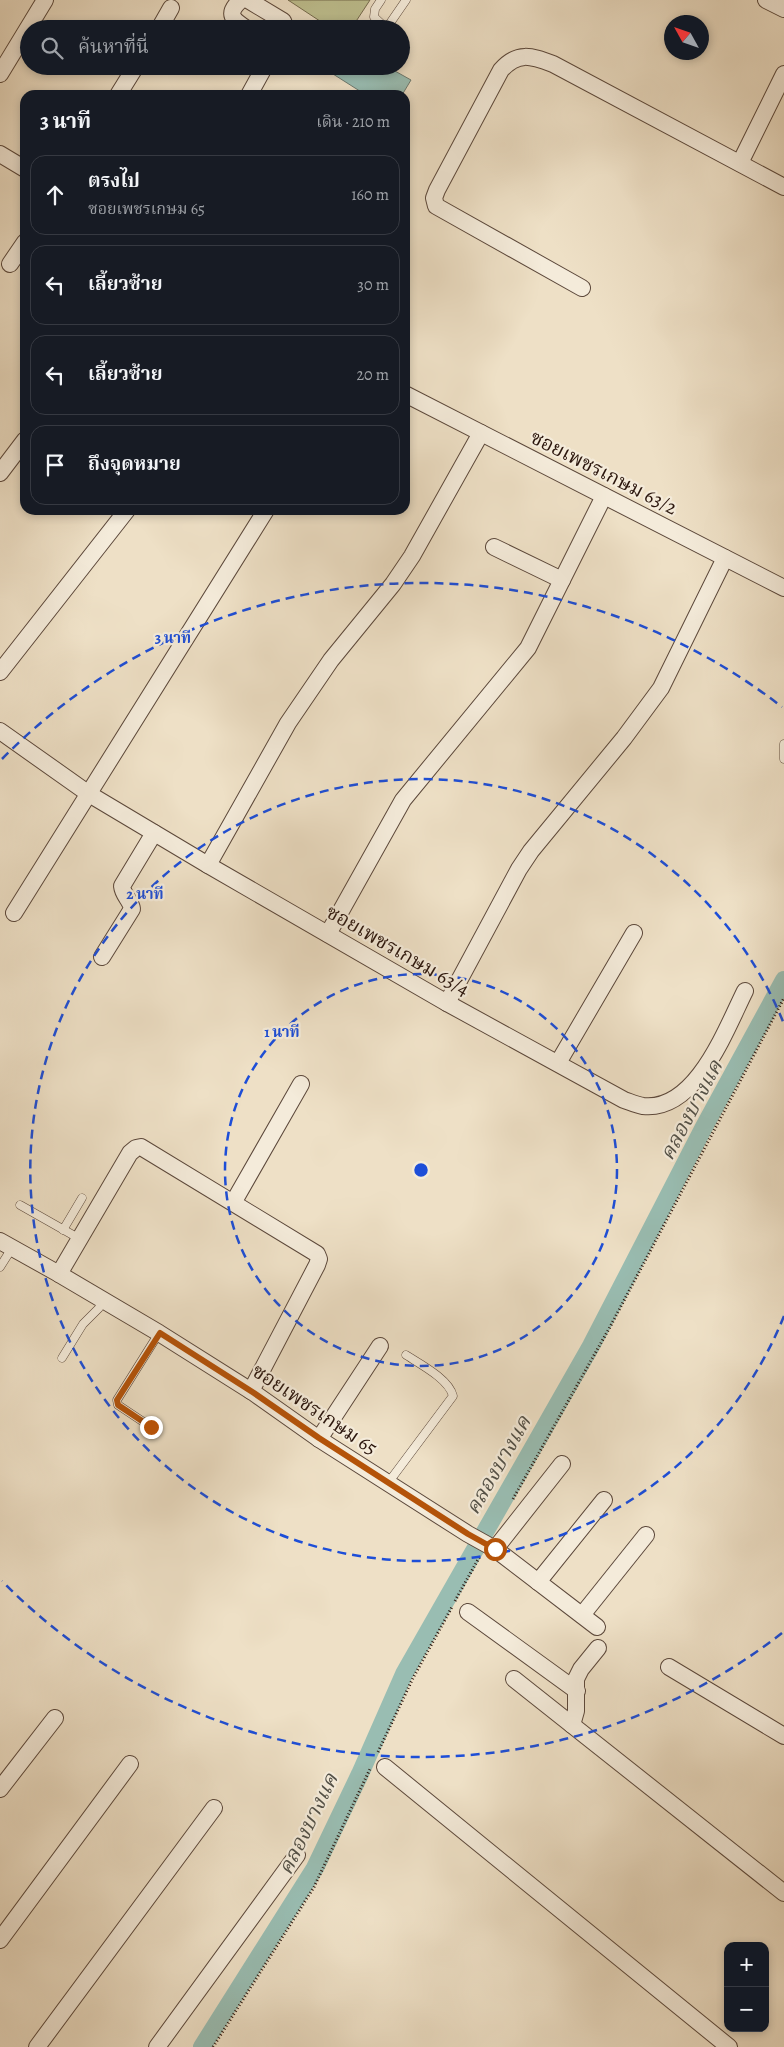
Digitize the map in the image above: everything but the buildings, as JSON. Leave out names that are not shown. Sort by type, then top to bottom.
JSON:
[{"type":"street","points":[[33,20],[45,0]]},
{"type":"street","points":[[233,20],[232,13],[241,0]]},
{"type":"street","points":[[248,0],[281,20]]},
{"type":"street","points":[[766,0],[784,9]]},
{"type":"street","points":[[164,20],[171,8]]},
{"type":"street","points":[[0,74],[20,41]]},
{"type":"street","points":[[582,288],[436,206],[434,198],[437,190],[501,70],[510,60],[522,56],[537,58],[553,64],[784,187]]},
{"type":"street","points":[[740,163],[784,74]]},
{"type":"street","points":[[121,90],[130,75]]},
{"type":"street","points":[[252,90],[261,75]]},
{"type":"street","points":[[0,154],[20,166]]},
{"type":"street","points":[[10,264],[20,249]]},
{"type":"street","name":"ซอยเพชรเกษม 63/2","points":[[410,397],[784,588]]},
{"type":"street","points":[[208,865],[288,723],[331,660],[393,584],[412,556],[480,432]]},
{"type":"street","points":[[0,473],[20,447]]},
{"type":"street","points":[[328,934],[403,800],[528,648],[604,496]]},
{"type":"street","points":[[0,672],[122,515]]},
{"type":"street","points":[[14,913],[263,515]]},
{"type":"street","points":[[494,548],[562,580]]},
{"type":"street","points":[[447,1003],[531,851],[636,723],[662,688],[726,558]]},
{"type":"street","name":"ซอยเพชรเกษม 63/4","points":[[0,731],[89,794],[208,865],[447,1003],[624,1100],[643,1106],[667,1103],[688,1089],[703,1072],[746,991]]},
{"type":"street","points":[[102,957],[132,909],[131,903],[122,893],[122,886],[154,833]]},
{"type":"street","points":[[558,1063],[634,933]]},
{"type":"street","points":[[233,1203],[301,1084]]},
{"type":"street","points":[[60,1274],[130,1153],[136,1148],[142,1147],[317,1254],[319,1259],[250,1391]]},
{"type":"street","name":"ซอยเพชรเกษม 65","points":[[6,1244],[160,1333],[388,1483],[468,1534],[494,1548],[597,1627]]},
{"type":"street","points":[[319,1438],[380,1346]]},
{"type":"street","points":[[494,1548],[562,1464]]},
{"type":"street","points":[[538,1582],[604,1500]]},
{"type":"street","points":[[582,1615],[646,1535]]},
{"type":"street","points":[[468,1612],[577,1691]]},
{"type":"street","points":[[572,1725],[576,1711],[576,1679],[580,1670],[598,1648]]},
{"type":"street","points":[[670,1667],[784,1736]]},
{"type":"street","points":[[514,1679],[784,1893]]},
{"type":"street","points":[[0,1788],[55,1718]]},
{"type":"street","points":[[0,1940],[130,1764]]},
{"type":"street","points":[[384,1768],[729,2047]]},
{"type":"street","points":[[37,2047],[214,1808]]},
{"type":"street","points":[[157,2047],[297,1855]]},
{"type":"lane","points":[[377,20],[374,17],[375,9],[381,0]]},
{"type":"lane","points":[[392,20],[406,0]]},
{"type":"lane","points":[[784,744],[784,759]]},
{"type":"lane","points":[[64,1230],[82,1198]]},
{"type":"lane","points":[[20,1205],[80,1239]]},
{"type":"lane","points":[[0,1267],[6,1244]]},
{"type":"lane","points":[[62,1358],[83,1324],[99,1308],[102,1300]]},
{"type":"lane","points":[[151,1427],[118,1405],[117,1400],[160,1333]]},
{"type":"lane","points":[[388,1483],[452,1396],[451,1390],[444,1382],[406,1355]]},
{"type":"green space","points":[[288,0],[370,0],[357,20],[318,20]]},
{"type":"water","points":[[335,75],[402,75],[411,80],[405,90],[358,90]]},
{"type":"waterway","name":"คลองบางแค","points":[[202,2047],[315,1868],[360,1774],[404,1674],[591,1346],[704,1127],[784,980]]},
{"type":"route","points":[[151,1427],[118,1405],[117,1400],[160,1333],[254,1393],[319,1438],[468,1534],[495,1549]]}]
